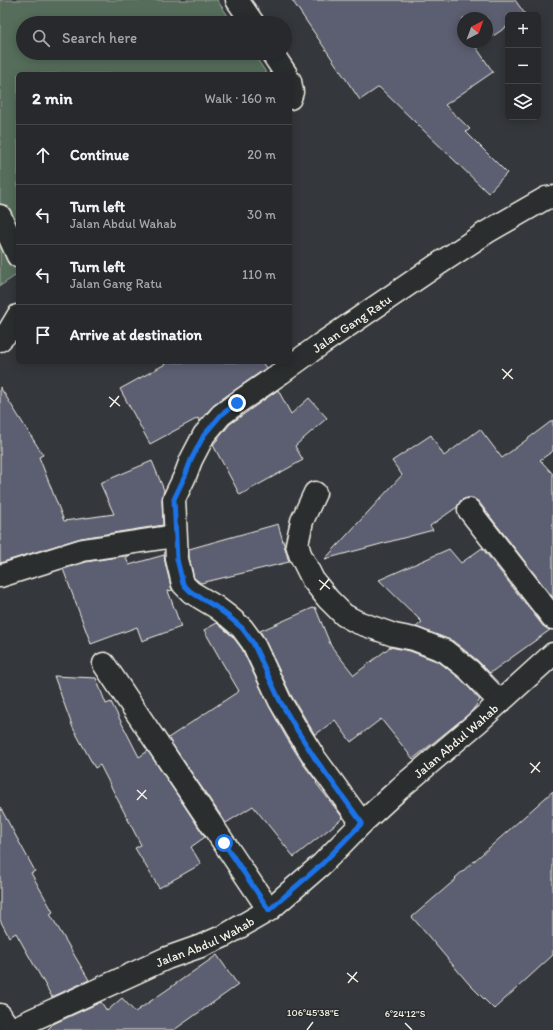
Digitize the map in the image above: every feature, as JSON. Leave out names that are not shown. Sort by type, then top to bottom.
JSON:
[{"type":"street","points":[[237,0],[247,16]]},
{"type":"street","points":[[277,60],[285,72]]},
{"type":"street","name":"Jalan Gang Ratu","points":[[362,823],[314,757],[297,730],[280,701],[253,643],[242,628],[216,607],[191,592],[183,584],[177,559],[174,499],[204,435],[221,415],[321,344],[487,232],[546,198],[553,197]]},
{"type":"street","points":[[0,216],[16,252]]},
{"type":"street","points":[[0,340],[9,331],[16,319]]},
{"type":"street","points":[[315,493],[302,521],[297,544],[300,554],[313,580],[328,598],[344,615],[357,622],[445,651],[469,670],[500,702]]},
{"type":"street","points":[[468,510],[553,618]]},
{"type":"street","points":[[0,576],[83,550],[175,536]]},
{"type":"street","name":"Jalan Abdul Wahab","points":[[10,1030],[166,958],[224,936],[269,910],[322,864],[362,823],[400,789],[500,702],[550,663]]},
{"type":"street","points":[[104,664],[269,910]]},
{"type":"street","points":[[0,1015],[10,1030]]},
{"type":"green space","points":[[0,0],[217,0],[228,16],[16,16],[16,60],[258,60],[266,72],[16,72],[16,275],[0,286]]},
{"type":"building","points":[[292,0],[515,0],[524,12],[505,12],[505,28],[493,36],[493,12],[457,12],[457,48],[477,48],[493,72],[445,105],[470,129],[466,132],[507,173],[488,193],[379,87],[360,100]]},
{"type":"building","points":[[165,364],[263,364],[266,368],[214,405],[199,421],[198,418],[150,444],[120,389]]},
{"type":"building","points":[[0,387],[43,455],[39,457],[64,521],[114,514],[100,483],[152,461],[164,490],[162,500],[163,525],[81,538],[0,563]]},
{"type":"building","points":[[278,390],[291,414],[309,398],[327,418],[295,446],[303,460],[240,495],[213,445],[230,424]]},
{"type":"building","points":[[553,420],[553,451],[540,460],[553,474],[553,598],[479,502],[473,498],[461,500],[457,507],[430,526],[433,530],[325,559],[402,475],[392,461],[431,435],[444,456],[480,429],[502,458]]},
{"type":"building","points":[[278,524],[289,562],[201,583],[194,578],[189,557],[189,549]]},
{"type":"building","points":[[482,548],[543,626],[550,630],[490,673],[477,660],[453,641],[416,627],[422,622],[379,580],[449,549],[461,563]]},
{"type":"building","points":[[130,555],[126,558],[129,565],[164,555],[173,590],[168,591],[181,627],[142,641],[137,627],[91,644],[63,569],[86,562]]},
{"type":"building","points":[[315,607],[331,646],[354,675],[390,647],[410,651],[439,662],[461,679],[480,700],[470,713],[413,759],[381,719],[351,742],[335,720],[315,735],[291,695],[260,631]]},
{"type":"building","points":[[217,623],[233,637],[242,649],[269,706],[286,737],[303,764],[317,782],[316,783],[343,818],[294,857],[253,806],[226,823],[168,738],[239,691],[204,630]]},
{"type":"building","points":[[54,676],[96,678],[106,704],[111,702],[139,757],[148,751],[205,837],[191,847],[201,864],[159,888],[135,848],[141,845],[100,765],[95,768],[73,728]]},
{"type":"building","points":[[553,791],[553,955],[494,1009],[469,984],[412,917]]},
{"type":"building","points":[[0,807],[35,871],[31,873],[53,912],[50,914],[89,980],[52,997],[16,933],[9,937],[0,920]]},
{"type":"building","points":[[217,955],[238,985],[174,1030],[47,1030],[53,1024],[101,1002],[107,1011],[122,998],[135,1012]]},
{"type":"route","points":[[224,843],[269,910],[322,864],[362,823],[314,757],[297,730],[280,701],[253,643],[242,628],[216,607],[191,592],[183,584],[177,559],[174,499],[204,435],[221,415],[237,403]]}]
